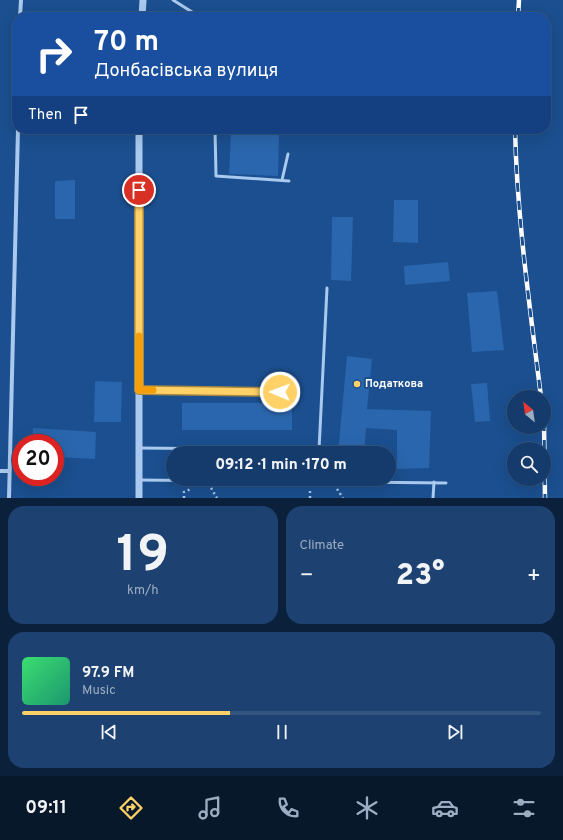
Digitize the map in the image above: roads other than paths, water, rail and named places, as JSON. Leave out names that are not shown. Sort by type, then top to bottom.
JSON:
[{"type":"street","points":[[20,12],[21,0]]},
{"type":"street","points":[[142,12],[143,0]]},
{"type":"street","points":[[9,498],[18,134]]},
{"type":"street","points":[[139,134],[139,498]]},
{"type":"street","points":[[0,471],[9,471]]},
{"type":"lane","points":[[173,0],[192,12]]},
{"type":"lane","points":[[215,134],[216,176],[289,181]]},
{"type":"lane","points":[[282,180],[288,154]]},
{"type":"lane","points":[[319,446],[327,288]]},
{"type":"lane","points":[[139,390],[295,392]]},
{"type":"lane","points":[[139,448],[166,449]]},
{"type":"lane","points":[[139,480],[166,480]]},
{"type":"lane","points":[[396,481],[446,483]]},
{"type":"lane","points":[[433,498],[434,482]]},
{"type":"railway","points":[[518,12],[519,0]]},
{"type":"railway","points":[[515,134],[521,230],[540,390]]},
{"type":"railway","points":[[544,434],[545,498]]},
{"type":"place","name":"Податкова","points":[[357,384]]}]
